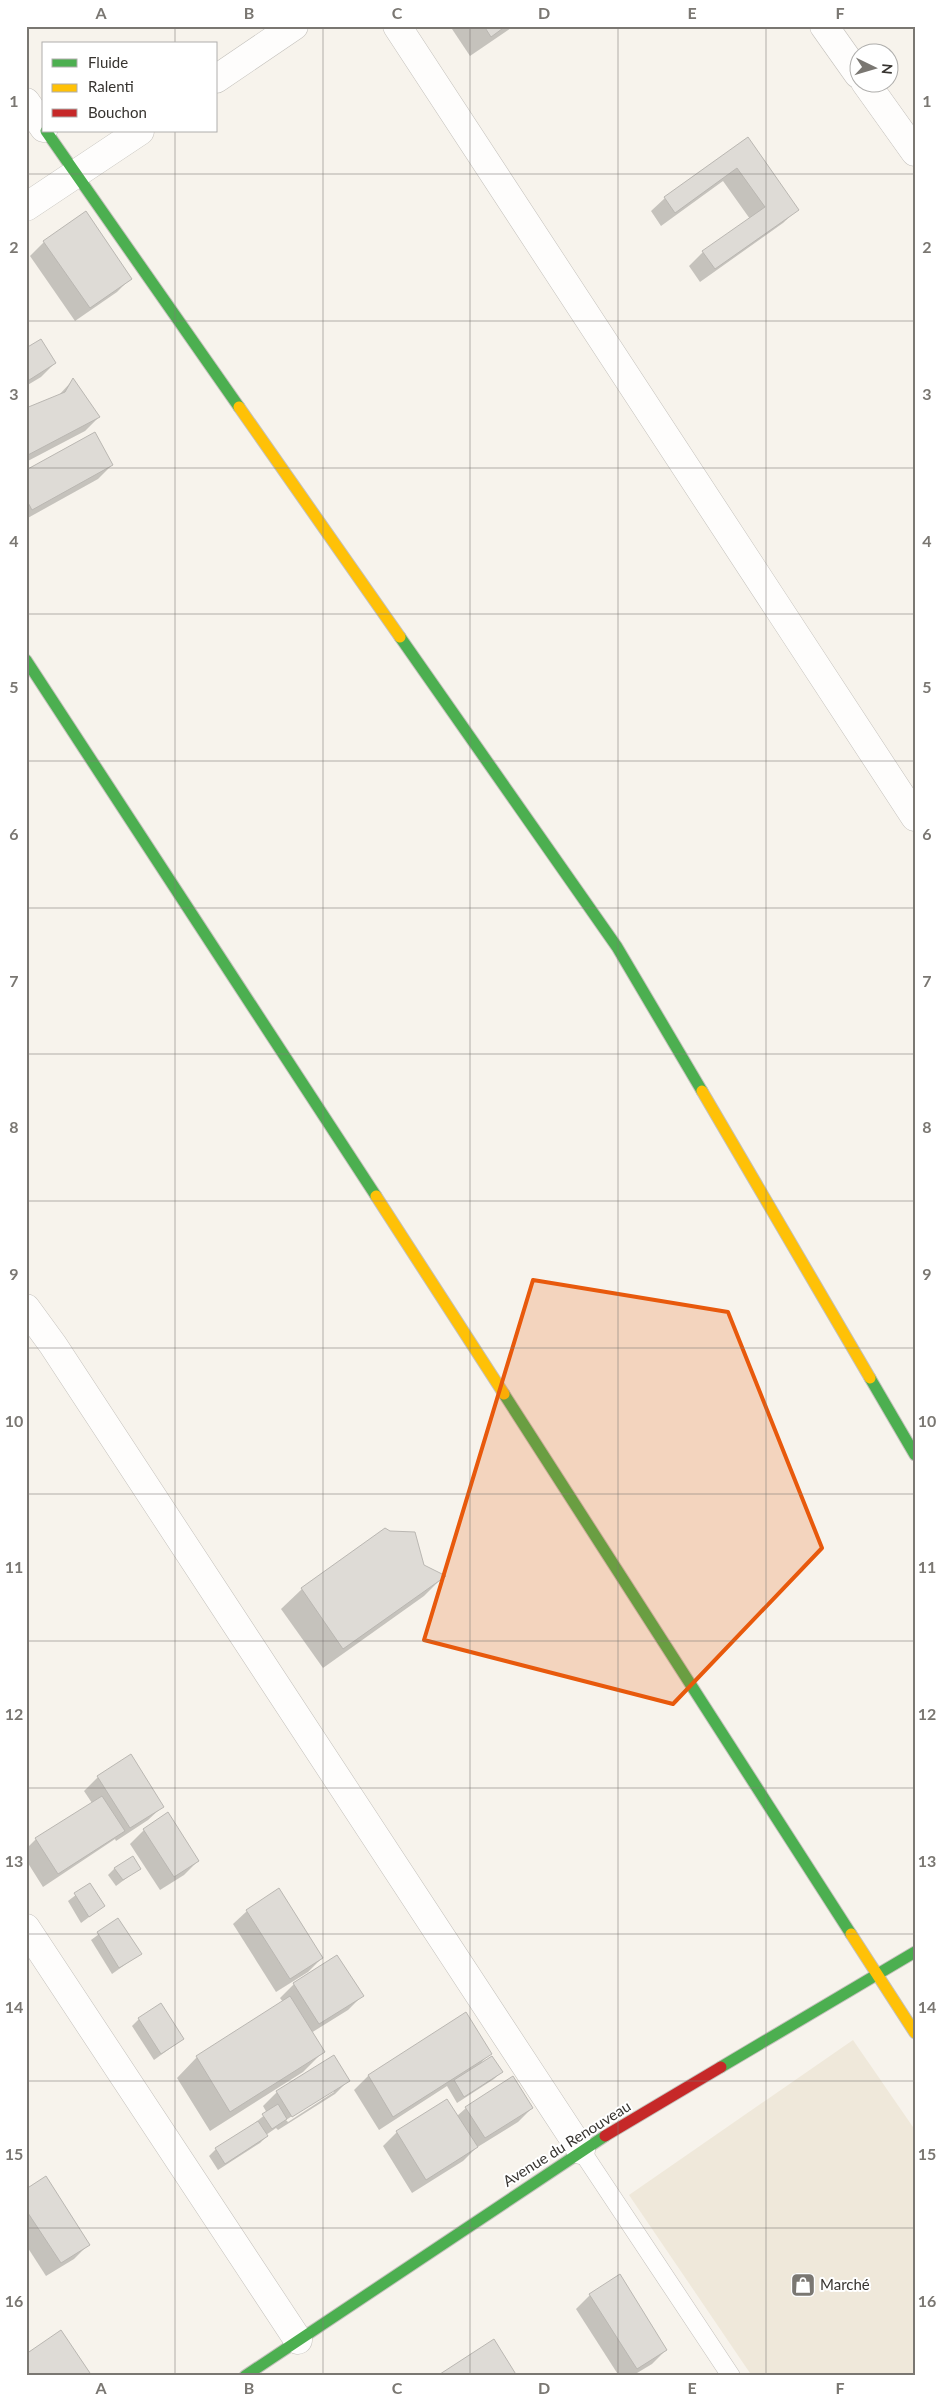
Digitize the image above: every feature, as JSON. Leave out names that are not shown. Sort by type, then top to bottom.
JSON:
[{"type":"street","points":[[218,78],[294,26]]},
{"type":"street","points":[[397,26],[915,817]]},
{"type":"street","points":[[824,26],[848,60]]},
{"type":"street","points":[[872,92],[915,152]]},
{"type":"street","points":[[26,102],[42,125]]},
{"type":"street","points":[[47,132],[617,947],[915,1455]]},
{"type":"street","points":[[26,207],[139,132]]},
{"type":"street","points":[[26,660],[297,1073],[915,2033]]},
{"type":"street","points":[[26,1308],[53,1345],[581,2150]]},
{"type":"street","points":[[26,1928],[298,2340]]},
{"type":"street","name":"Avenue du Renouveau","points":[[244,2376],[581,2150],[915,1952]]},
{"type":"lane","points":[[581,2150],[731,2376]]},
{"type":"highlighted area","points":[[533,1280],[728,1312],[822,1548],[673,1704],[424,1640]]},
{"type":"shaded area","name":"Marché","points":[[853,2040],[915,2130],[915,2376],[752,2376],[629,2195]]},
{"type":"building","points":[[484,26],[506,26],[491,37]]},
{"type":"building","points":[[748,137],[799,210],[715,269],[702,251],[765,207],[737,168],[675,213],[664,197]]},
{"type":"building","points":[[86,211],[132,279],[90,308],[43,241]]},
{"type":"building","points":[[41,339],[56,363],[26,382],[26,348]]},
{"type":"building","points":[[73,378],[100,417],[26,456],[26,408],[65,392]]},
{"type":"building","points":[[95,432],[113,465],[32,510],[26,499],[26,470]]},
{"type":"building","points":[[385,1528],[390,1531],[415,1532],[424,1565],[446,1576],[343,1649],[301,1588]]},
{"type":"building","points":[[131,1754],[164,1807],[130,1828],[97,1776]]},
{"type":"building","points":[[102,1796],[125,1831],[58,1874],[35,1838]]},
{"type":"building","points":[[168,1812],[199,1861],[174,1877],[143,1829]]},
{"type":"building","points":[[133,1856],[141,1869],[123,1880],[114,1868]]},
{"type":"building","points":[[90,1883],[105,1906],[89,1917],[74,1893]]},
{"type":"building","points":[[279,1888],[323,1958],[290,1979],[246,1910]]},
{"type":"building","points":[[118,1918],[142,1954],[119,1968],[97,1932]]},
{"type":"building","points":[[337,1955],[364,1996],[319,2024],[293,1983]]},
{"type":"building","points":[[290,1996],[325,2052],[230,2112],[196,2056]]},
{"type":"building","points":[[161,2003],[184,2039],[161,2054],[138,2018]]},
{"type":"building","points":[[466,2012],[492,2054],[393,2117],[368,2075]]},
{"type":"building","points":[[334,2055],[350,2081],[292,2117],[276,2091]]},
{"type":"building","points":[[492,2056],[503,2072],[464,2097],[454,2080]]},
{"type":"building","points":[[513,2076],[533,2108],[485,2138],[465,2107]]},
{"type":"building","points":[[447,2099],[478,2147],[426,2180],[396,2131]]},
{"type":"building","points":[[278,2104],[287,2119],[272,2129],[262,2114]]},
{"type":"building","points":[[258,2121],[268,2136],[225,2164],[215,2148]]},
{"type":"building","points":[[46,2176],[90,2245],[61,2263],[26,2210],[26,2189]]},
{"type":"building","points":[[620,2274],[667,2350],[637,2369],[589,2294]]},
{"type":"building","points":[[61,2330],[92,2376],[26,2376],[26,2354]]},
{"type":"building","points":[[494,2339],[517,2376],[437,2376]]},
{"type":"traffic: fast","points":[[47,132],[239,407]]},
{"type":"traffic: fast","points":[[400,637],[617,947],[702,1091]]},
{"type":"traffic: fast","points":[[26,660],[376,1196]]},
{"type":"traffic: fast","points":[[870,1378],[915,1455]]},
{"type":"traffic: fast","points":[[504,1394],[851,1934]]},
{"type":"traffic: fast","points":[[721,2067],[915,1952]]},
{"type":"traffic: fast","points":[[245,2376],[605,2136]]},
{"type":"traffic: slow","points":[[239,407],[400,637]]},
{"type":"traffic: slow","points":[[702,1091],[870,1378]]},
{"type":"traffic: slow","points":[[376,1196],[504,1394]]},
{"type":"traffic: slow","points":[[851,1934],[915,2033]]},
{"type":"traffic: jam","points":[[605,2136],[721,2067]]},
{"type":"place","name":"Marché","points":[[803,2285]]}]
